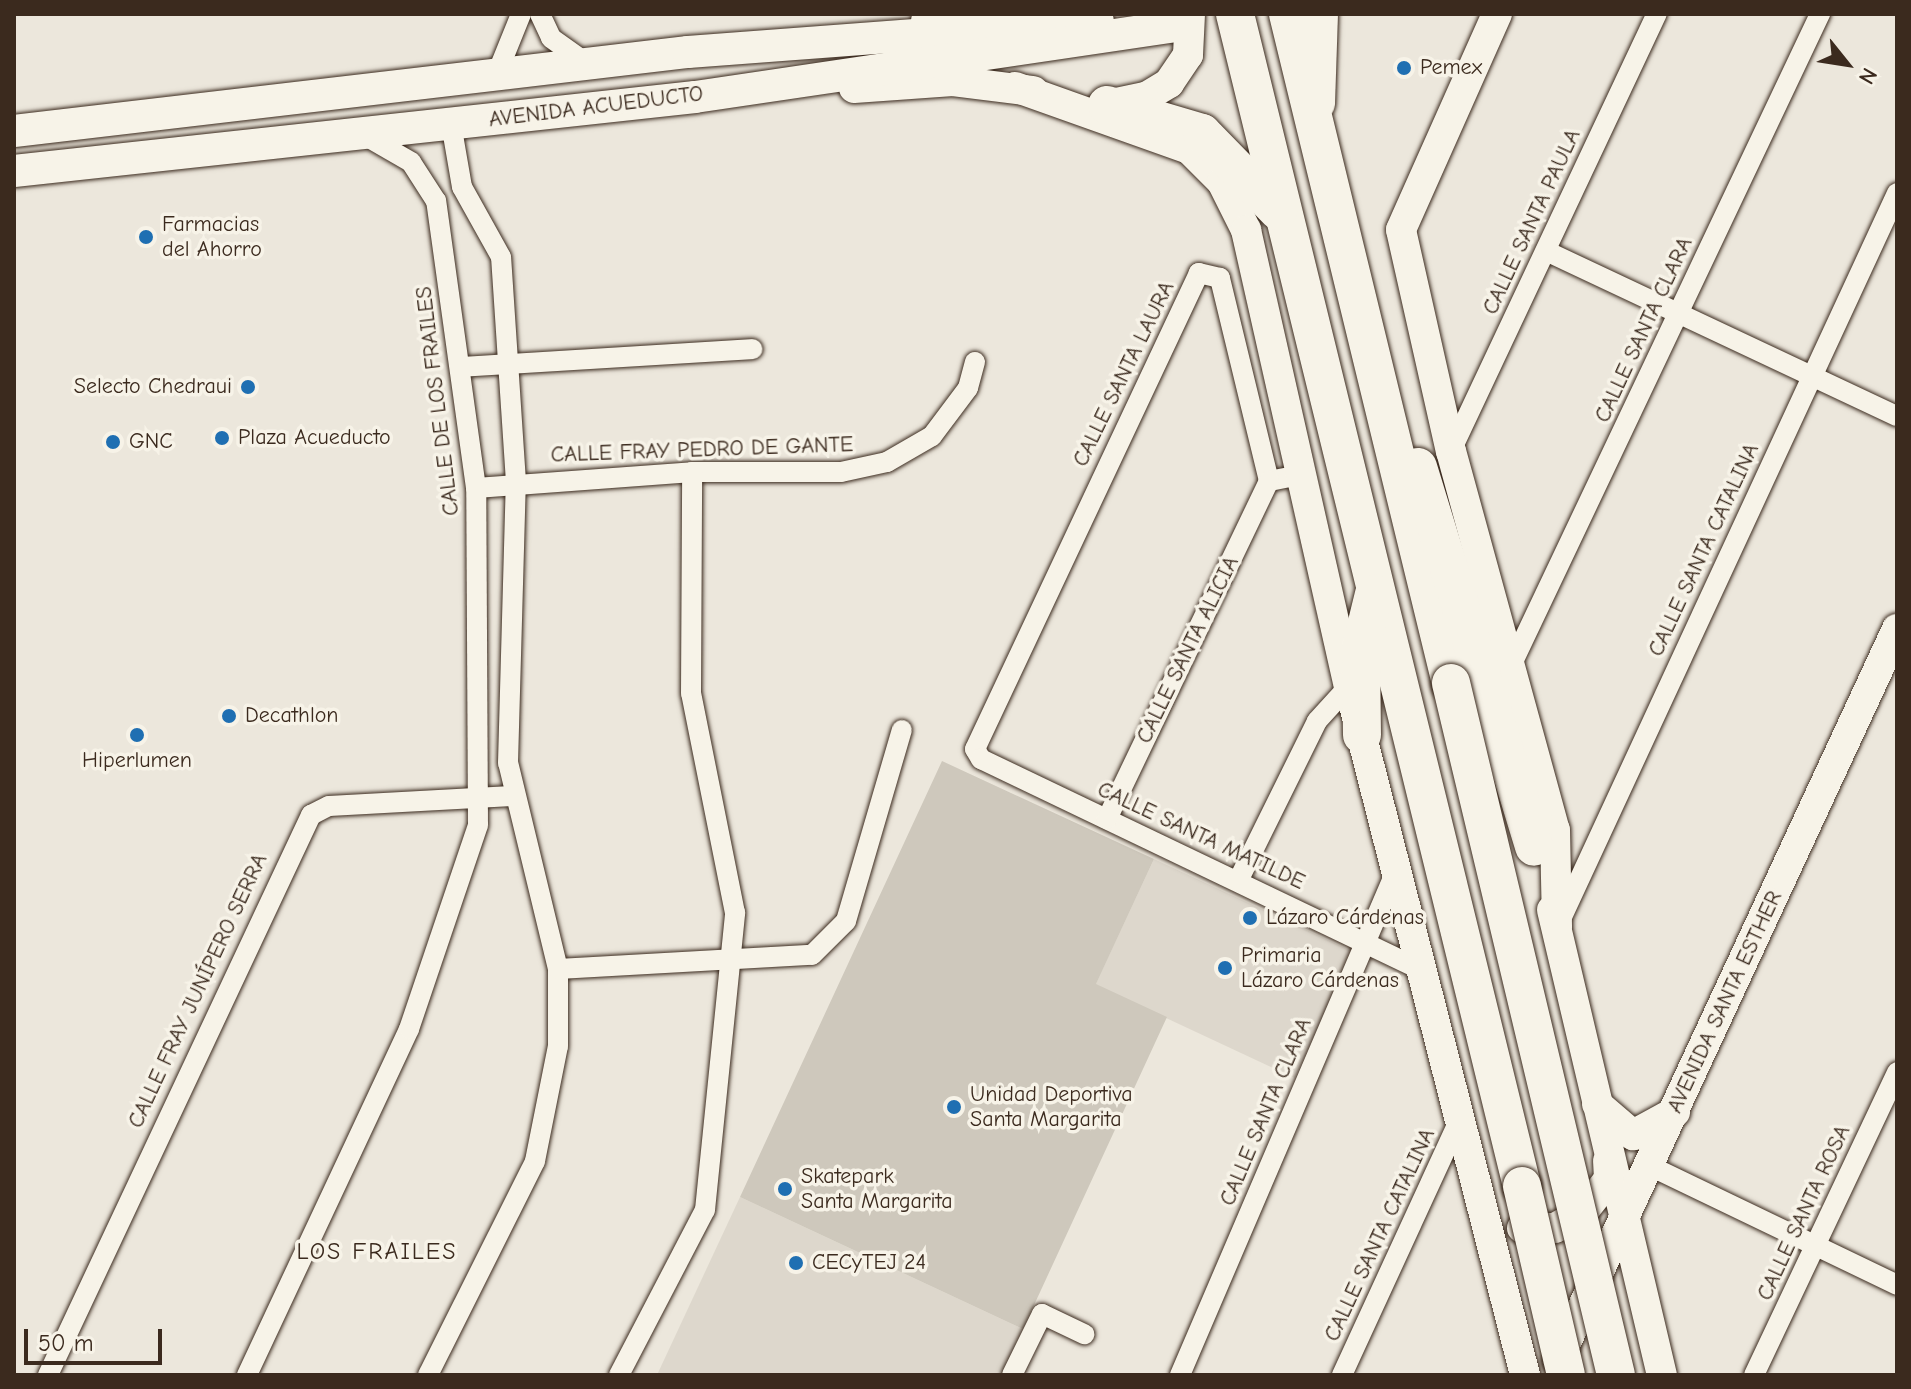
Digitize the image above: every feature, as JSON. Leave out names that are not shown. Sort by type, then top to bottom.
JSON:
[{"type":"highway","points":[[1235,14],[1566,1375]]},
{"type":"highway","points":[[1288,14],[1616,1375]]},
{"type":"highway","points":[[1107,105],[1202,133],[1284,219]]},
{"type":"highway","points":[[1379,389],[1438,515],[1488,709],[1534,847]]},
{"type":"highway","points":[[1362,735],[1361,647],[1375,592]]},
{"type":"main road","points":[[822,43],[840,34],[976,14]]},
{"type":"main road","name":"AVENIDA ACUEDUCTO","points":[[15,130],[589,65],[1141,14]]},
{"type":"main road","points":[[1321,146],[1323,14]]},
{"type":"main road","points":[[1497,14],[1406,207],[1403,240],[1451,451],[1555,830],[1557,927]]},
{"type":"main road","points":[[695,97],[745,99],[918,82],[1015,87],[1107,105],[1146,97],[1169,83],[1188,55],[1183,20]]},
{"type":"main road","name":"AVENIDA ACUEDUCTO","points":[[14,171],[695,97],[843,71],[1138,37],[1183,20]]},
{"type":"main road","points":[[1015,87],[1168,138],[1222,182],[1253,253],[1305,474],[1349,686],[1481,1192],[1525,1375]]},
{"type":"main road","name":"AVENIDA SANTA ESTHER","points":[[1552,1375],[1897,629]]},
{"type":"main road","points":[[1534,847],[1557,927],[1608,1161],[1662,1375]]},
{"type":"main road","points":[[1595,1101],[1633,1135],[1675,1112]]},
{"type":"main road","points":[[1522,1228],[1555,1228],[1583,1212],[1609,1179],[1608,1161]]},
{"type":"main road","points":[[1481,1192],[1522,1228],[1569,1238],[1624,1215]]},
{"type":"street","name":"CALLE SANTA PAULA","points":[[1451,451],[1657,14]]},
{"type":"street","name":"CALLE SANTA CLARA","points":[[1511,666],[1820,14]]},
{"type":"street","points":[[496,76],[530,20],[589,65]]},
{"type":"street","points":[[428,1375],[535,1161],[558,1046],[558,969],[512,796],[516,482],[501,257],[462,187],[451,123]]},
{"type":"street","name":"CALLE DE LOS FRAILES","points":[[247,1375],[409,1029],[447,931],[481,796],[476,488],[436,201],[411,162],[361,133]]},
{"type":"street","name":"CALLE SANTA CATALINA","points":[[1557,927],[1897,193]]},
{"type":"street","points":[[1546,251],[1897,416]]},
{"type":"street","name":"CALLE SANTA LAURA","points":[[976,737],[1199,273],[1220,278],[1269,481]]},
{"type":"street","points":[[460,367],[508,360],[752,349]]},
{"type":"street","name":"CALLE FRAY PEDRO DE GANTE","points":[[476,488],[516,482],[692,472],[841,472],[911,453],[968,388],[975,362]]},
{"type":"street","points":[[619,1375],[705,1210],[735,913],[691,693],[692,472]]},
{"type":"street","points":[[1269,481],[1305,474]]},
{"type":"street","name":"CALLE SANTA ALICIA","points":[[1107,819],[1269,481]]},
{"type":"street","points":[[1239,879],[1317,721],[1349,686]]},
{"type":"street","points":[[558,969],[729,965],[812,955],[833,940],[846,921],[902,730]]},
{"type":"street","name":"CALLE SANTA MATILDE","points":[[976,737],[981,759],[1239,879],[1422,970]]},
{"type":"street","name":"CALLE FRAY JUNÍPERO SERRA","points":[[48,1375],[311,815],[329,806],[512,796]]},
{"type":"street","name":"CALLE SANTA CLARA","points":[[1180,1375],[1398,869]]},
{"type":"street","name":"CALLE SANTA ROSA","points":[[1754,1375],[1897,1072]]},
{"type":"street","name":"CALLE SANTA CATALINA","points":[[1342,1375],[1461,1116]]},
{"type":"street","points":[[1650,1166],[1897,1285]]},
{"type":"street","points":[[1012,1375],[1042,1314],[1084,1334]]},
{"type":"shaded area","name":"Unidad Deportiva Santa Margarita","points":[[942,761],[1154,859],[1096,984],[1167,1017],[1023,1329],[740,1197]]},
{"type":"shaded area","name":"Primaria Lázaro Cárdenas","points":[[1154,859],[1353,952],[1295,1078],[1095,985]]},
{"type":"shaded area","name":"CECyTEJ 24","points":[[740,1197],[1023,1329],[1001,1375],[657,1375]]},
{"type":"place","name":"Pemex","points":[[1404,68]]},
{"type":"place","name":"Farmacias del Ahorro","points":[[146,237]]},
{"type":"place","name":"Selecto Chedraui","points":[[248,387]]},
{"type":"place","name":"Plaza Acueducto","points":[[222,438]]},
{"type":"place","name":"GNC","points":[[113,442]]},
{"type":"place","name":"Decathlon","points":[[229,716]]},
{"type":"place","name":"Hiperlumen","points":[[137,735]]},
{"type":"place","name":"Lázaro Cárdenas","points":[[1250,918]]},
{"type":"place","name":"Primaria Lázaro Cárdenas","points":[[1225,968]]},
{"type":"place","name":"Unidad Deportiva Santa Margarita","points":[[954,1107]]},
{"type":"place","name":"Skatepark Santa Margarita","points":[[785,1189]]},
{"type":"place","name":"CECyTEJ 24","points":[[796,1263]]},
{"type":"district","name":"LOS FRAILES","points":[[377,1252]]}]
